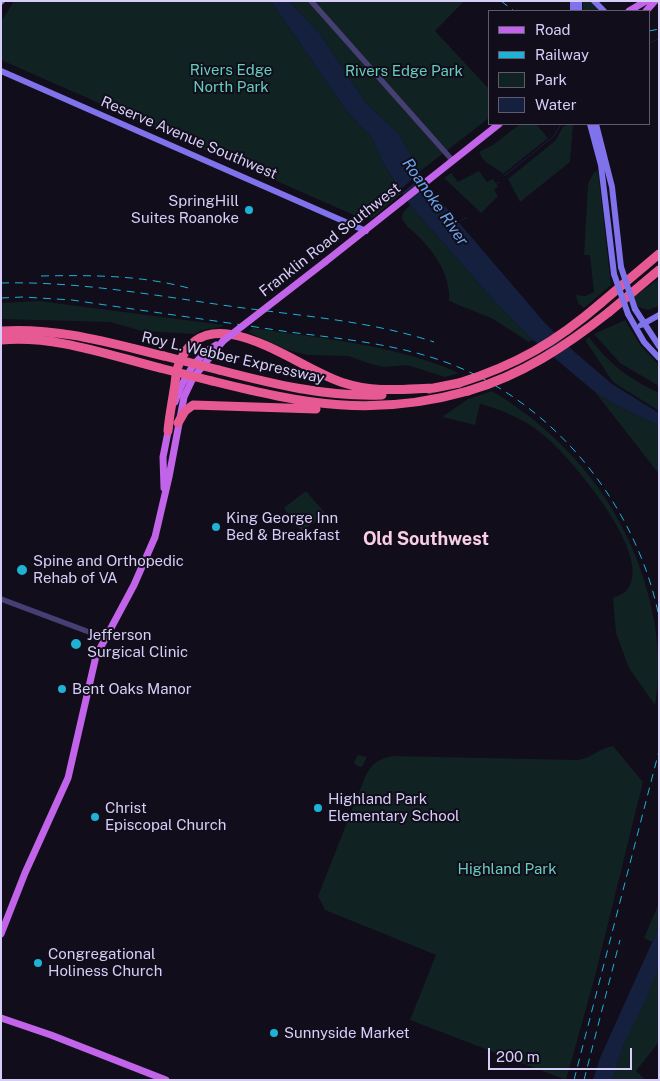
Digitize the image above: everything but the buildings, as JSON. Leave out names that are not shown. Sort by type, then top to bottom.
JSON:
[{"type":"highway","name":"Roy L. Webber Expressway","points":[[1,331],[42,331],[76,335],[289,388],[340,395],[381,395],[459,383],[497,370],[546,346],[568,331],[659,254]]},
{"type":"highway","name":"Roy L. Webber Expressway","points":[[1,340],[24,339],[61,343],[212,381],[306,402],[378,407],[414,404],[468,392],[503,379],[544,359],[574,340],[659,270]]},
{"type":"highway","points":[[168,432],[177,371],[184,353],[196,339],[216,332],[246,337],[327,377],[360,388],[385,390],[435,388]]},
{"type":"highway","points":[[178,423],[185,410],[193,405],[341,410],[378,407]]},
{"type":"main road","points":[[594,1],[603,10]]},
{"type":"main road","points":[[631,10],[646,1]]},
{"type":"main road","points":[[647,10],[656,1]]},
{"type":"main road","name":"Reserve Avenue Southwest","points":[[1,71],[366,230]]},
{"type":"main road","name":"Franklin Road Southwest","points":[[165,493],[163,457],[176,400],[187,376],[201,356],[402,202],[498,125]]},
{"type":"main road","points":[[590,125],[601,165],[614,274],[635,328],[659,358]]},
{"type":"main road","points":[[596,125],[612,187],[621,268],[635,309],[659,346]]},
{"type":"main road","points":[[635,328],[659,315]]},
{"type":"main road","name":"Franklin Road Southwest","points":[[1,934],[25,873],[68,778],[93,663],[150,551],[161,517],[184,397],[192,378],[223,341]]},
{"type":"main road","points":[[1,1018],[52,1035],[166,1080]]},
{"type":"street","points":[[311,1],[453,161]]},
{"type":"street","points":[[1,598],[105,638]]},
{"type":"green space","name":"Rivers Edge North Park","points":[[14,1],[271,1],[345,109],[373,139],[382,162],[402,193],[374,217],[363,219],[1,60],[1,22]]},
{"type":"green space","name":"Rivers Edge Park","points":[[289,1],[464,1],[435,31],[488,88],[488,119],[419,172],[399,134],[366,103],[320,34]]},
{"type":"green space","points":[[583,1],[590,1],[599,10],[583,10]]},
{"type":"green space","points":[[519,125],[537,125],[548,138],[503,174],[486,162],[479,152],[493,145]]},
{"type":"green space","points":[[573,125],[570,162],[520,202],[508,179],[555,141],[563,127]]},
{"type":"green space","points":[[479,171],[487,182],[493,179],[498,186],[494,190],[498,196],[481,213],[444,178],[451,173],[458,182]]},
{"type":"green space","points":[[598,171],[611,285],[584,308],[578,303],[576,295],[585,296],[594,292],[590,255],[584,255],[588,184],[594,172]]},
{"type":"green space","points":[[410,205],[497,304],[533,340],[529,342],[493,319],[449,301],[445,274],[436,257],[403,221],[402,216]]},
{"type":"green space","points":[[659,279],[659,306],[648,310],[638,307],[633,297]]},
{"type":"green space","points":[[39,301],[224,325],[202,330],[194,334],[142,331],[110,322],[1,319],[1,303]]},
{"type":"green space","points":[[625,320],[641,346],[659,365],[659,386],[620,363],[594,334]]},
{"type":"green space","points":[[253,328],[331,339],[383,349],[409,355],[459,373],[445,377],[407,365],[384,367],[348,356],[308,355],[287,350],[248,332]]},
{"type":"green space","points":[[589,337],[620,370],[659,393],[659,411],[613,382],[585,340]]},
{"type":"green space","points":[[492,391],[523,412],[552,436],[578,462],[600,490],[619,521],[635,554],[647,589],[655,626],[658,686],[655,705],[629,668],[616,633],[613,598],[626,591],[633,576],[630,556],[608,510],[591,487],[547,438],[532,426],[498,409],[480,404],[475,425],[442,417],[468,399]]},
{"type":"green space","points":[[595,392],[612,403],[659,426],[659,474]]},
{"type":"green space","points":[[306,491],[325,513],[322,518],[301,531],[284,508]]},
{"type":"green space","name":"Highland Park","points":[[613,746],[643,782],[594,980],[566,1080],[410,1020],[436,955],[325,910],[318,896],[365,777],[372,765],[392,756],[578,760]]},
{"type":"green space","points":[[358,755],[367,757],[362,767],[357,766],[354,762]]},
{"type":"green space","points":[[659,903],[659,927],[652,942],[644,938]]},
{"type":"green space","points":[[659,962],[659,1042],[636,1071],[646,1080],[612,1080],[624,1044]]},
{"type":"water","name":"Roanoke River","points":[[271,1],[289,1],[320,34],[366,103],[399,134],[426,184],[544,322],[570,348],[612,384],[659,413],[659,426],[612,403],[595,392],[533,340],[497,304],[410,205],[382,162],[373,139],[345,109]]},
{"type":"water","points":[[659,927],[659,965],[646,999],[624,1044],[612,1080],[593,1080],[600,1058]]},
{"type":"pier","points":[[418,174],[420,178],[402,193],[400,190]]},
{"type":"waterway","points":[[650,43],[659,39]]},
{"type":"waterway","points":[[504,176],[554,136],[560,125]]},
{"type":"waterway","name":"Roanoke River","points":[[461,221],[467,217]]},
{"type":"railway","points":[[501,1],[513,10]]},
{"type":"railway","points":[[650,31],[659,29]]},
{"type":"railway","points":[[41,276],[136,278],[192,289]]},
{"type":"railway","points":[[1,283],[60,284],[90,287],[311,316],[386,329],[434,342]]},
{"type":"railway","points":[[1,298],[23,297],[72,300],[370,343],[429,356],[487,381],[523,404],[556,432],[585,463],[611,498],[632,536],[648,576],[659,617]]},
{"type":"railway","points":[[574,1080],[659,751]]},
{"type":"railway","points":[[584,1080],[620,940]]},
{"type":"place","name":"SpringHill Suites Roanoke","points":[[249,210]]},
{"type":"place","name":"King George Inn Bed & Breakfast","points":[[216,527]]},
{"type":"place","name":"Spine and Orthopedic Rehab of VA","points":[[22,570]]},
{"type":"place","name":"Jefferson Surgical Clinic","points":[[76,644]]},
{"type":"place","name":"Bent Oaks Manor","points":[[62,689]]},
{"type":"place","name":"Highland Park Elementary School","points":[[318,808]]},
{"type":"place","name":"Christ Episcopal Church","points":[[95,817]]},
{"type":"place","name":"Congregational Holiness Church","points":[[38,963]]},
{"type":"place","name":"Sunnyside Market","points":[[274,1033]]},
{"type":"district","name":"Old Southwest","points":[[426,539]]}]
